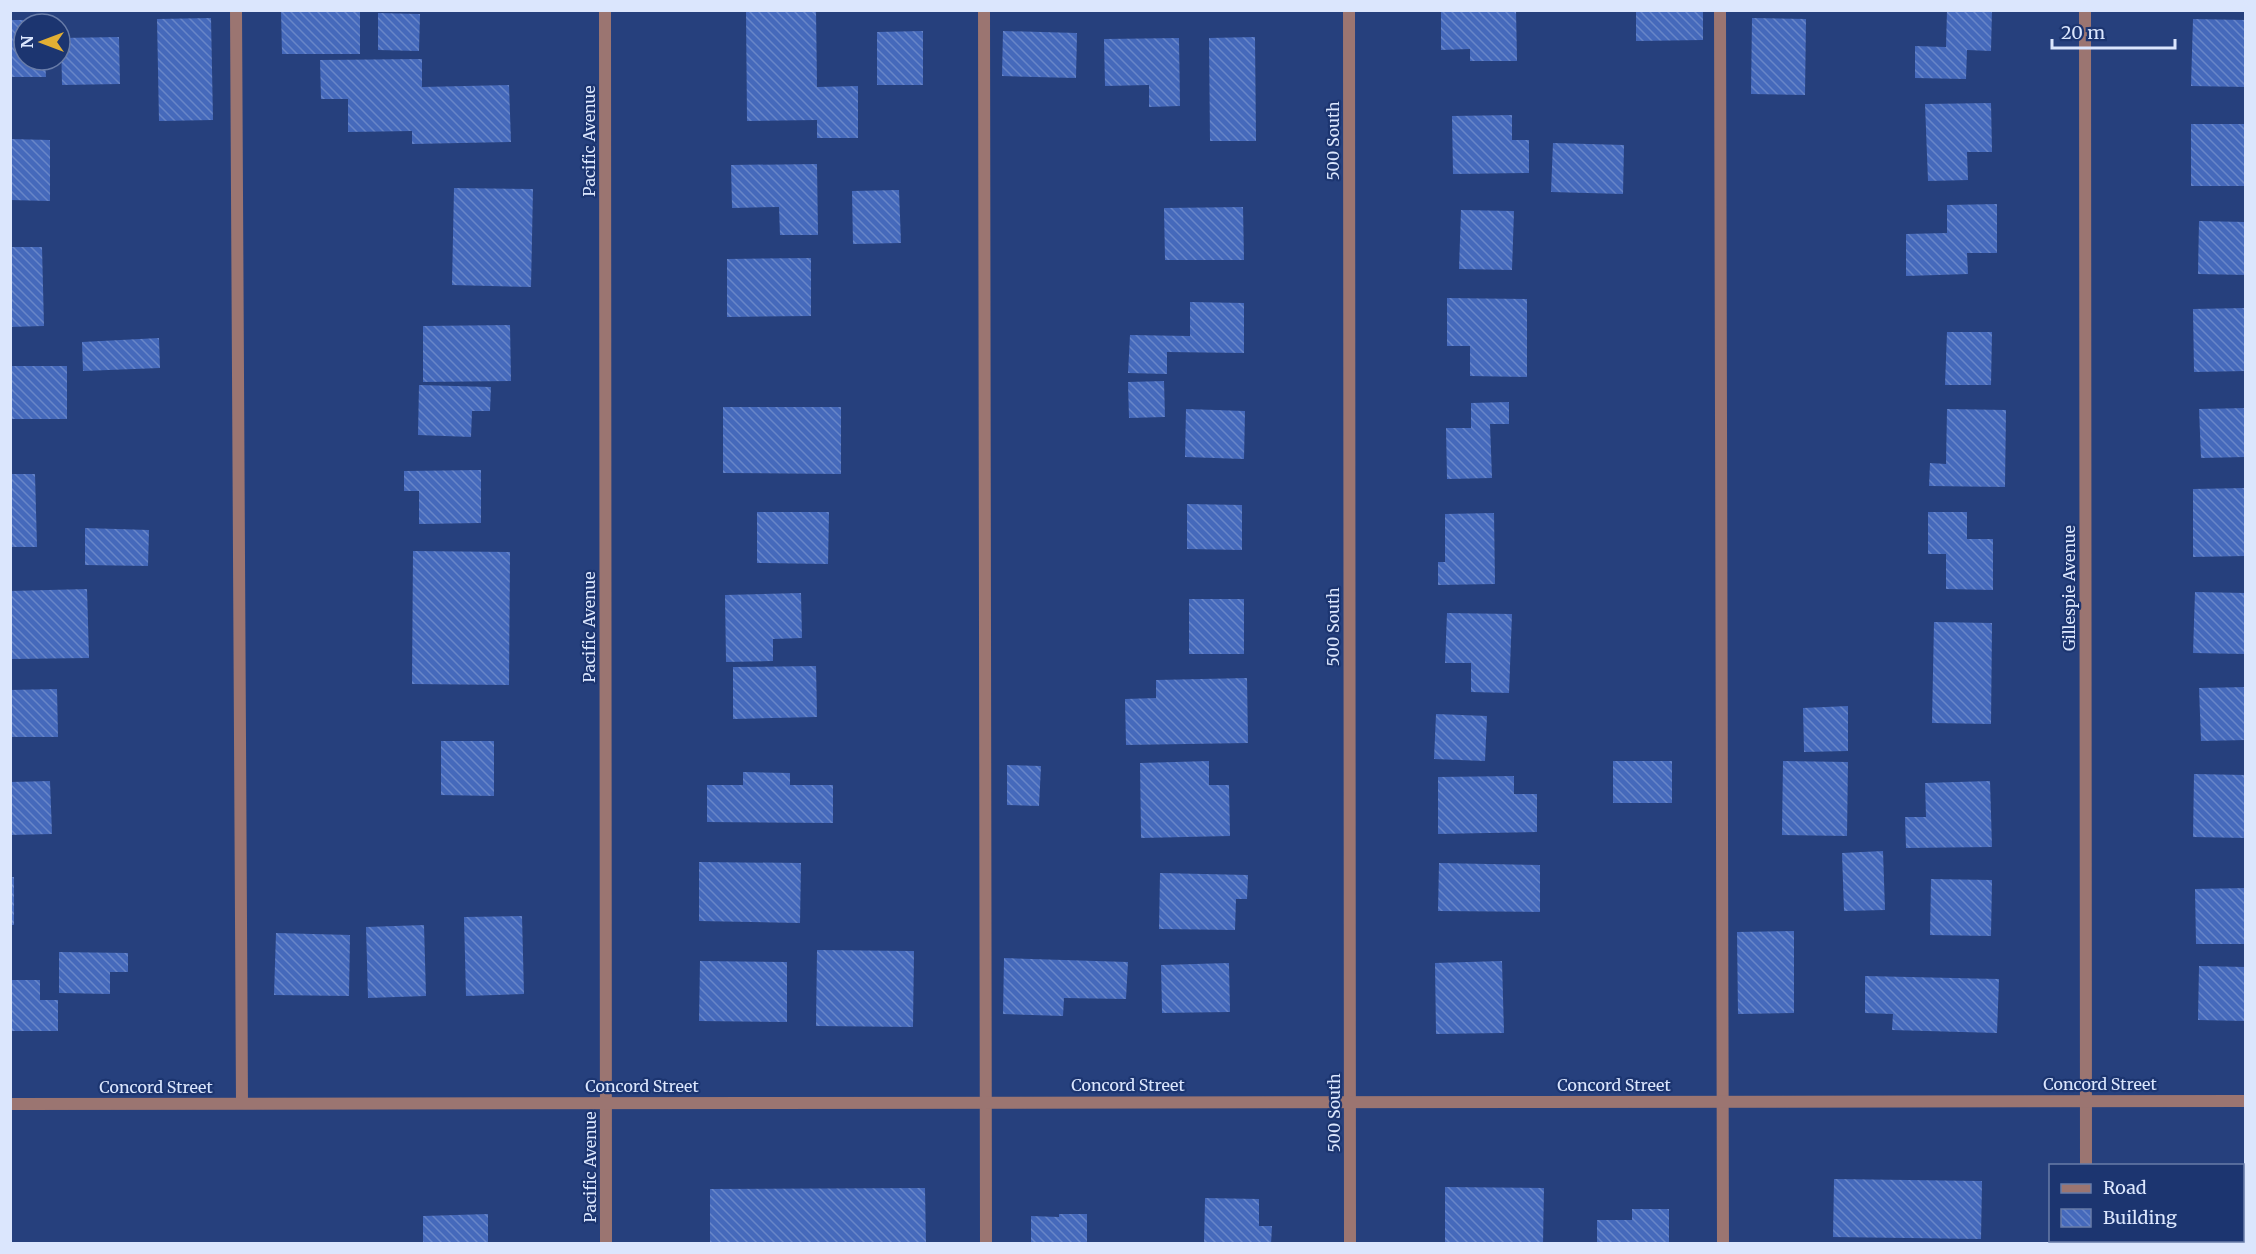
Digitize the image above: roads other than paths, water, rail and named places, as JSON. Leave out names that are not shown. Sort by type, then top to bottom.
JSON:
[{"type":"street","points":[[236,10],[242,1103]]},
{"type":"street","name":"Pacific Avenue","points":[[605,10],[606,1244]]},
{"type":"street","points":[[984,10],[986,1244]]},
{"type":"street","name":"500 South","points":[[1349,10],[1350,1244]]},
{"type":"street","points":[[1720,10],[1723,1244]]},
{"type":"street","name":"Gillespie Avenue","points":[[2085,10],[2086,1164]]},
{"type":"street","name":"Concord Street","points":[[10,1104],[2246,1101]]}]
